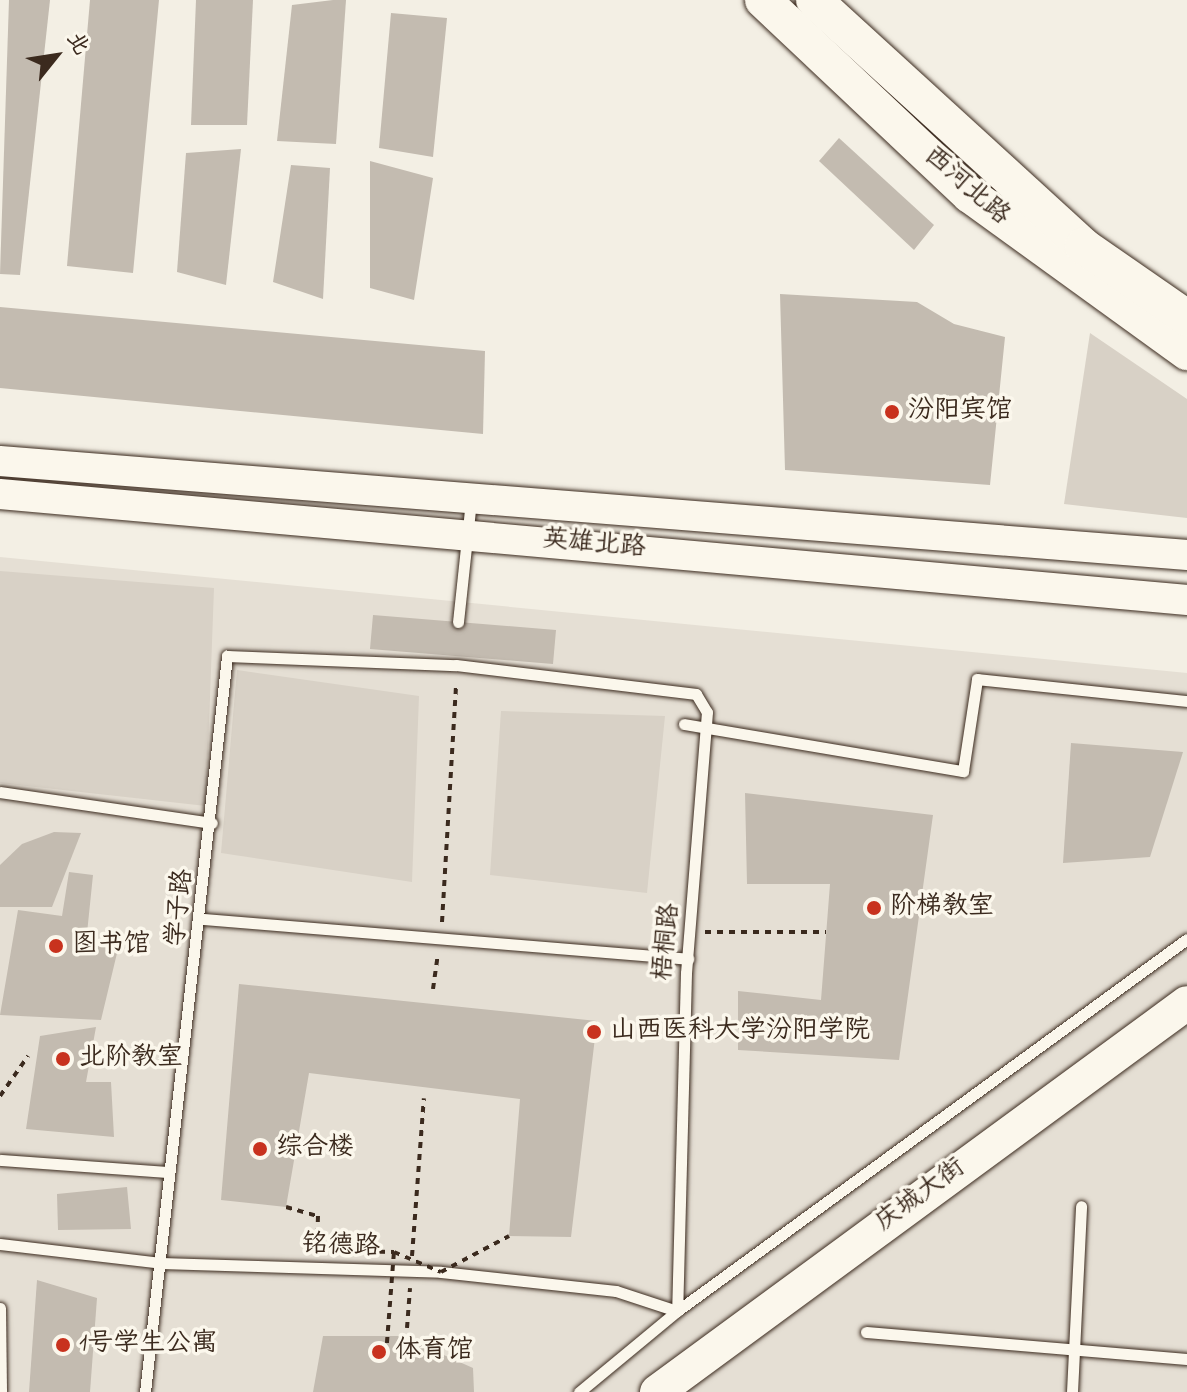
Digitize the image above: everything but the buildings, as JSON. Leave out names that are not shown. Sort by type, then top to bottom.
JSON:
[{"type":"highway","name":"西河北路","points":[[763,0],[970,195],[1187,352]]},
{"type":"highway","name":"西河北路","points":[[814,0],[1083,246],[1187,318]]},
{"type":"main road","name":"英雄北路","points":[[0,461],[471,495],[1187,555]]},
{"type":"main road","name":"英雄北路","points":[[0,494],[1187,600]]},
{"type":"main road","name":"庆城大街","points":[[657,1392],[1187,1003]]},
{"type":"lane","points":[[458,622],[471,495]]},
{"type":"lane","name":"学子路","points":[[145,1392],[169,1172],[203,919],[227,656],[456,665]]},
{"type":"lane","name":"梧桐路","points":[[456,665],[696,694],[706,728],[693,932],[688,959],[677,1311]]},
{"type":"lane","points":[[684,724],[963,771],[977,679],[1187,701]]},
{"type":"lane","points":[[0,792],[212,823]]},
{"type":"lane","points":[[203,919],[439,944],[688,959]]},
{"type":"lane","points":[[579,1392],[677,1311],[1187,939]]},
{"type":"lane","points":[[0,1160],[169,1172]]},
{"type":"lane","points":[[1072,1392],[1081,1206]]},
{"type":"lane","name":"铭德路","points":[[0,1244],[161,1263],[441,1272],[616,1291],[677,1311]]},
{"type":"lane","points":[[0,1308],[1,1392]]},
{"type":"lane","points":[[866,1332],[1187,1359]]},
{"type":"path","points":[[433,989],[439,944],[456,665]]},
{"type":"path","points":[[693,932],[777,929],[826,932]]},
{"type":"path","points":[[0,1096],[28,1056]]},
{"type":"path","points":[[407,1328],[424,1098]]},
{"type":"path","points":[[286,1207],[318,1216],[317,1239],[347,1238],[343,1251],[394,1252],[441,1272],[509,1236]]},
{"type":"path","points":[[386,1355],[394,1252]]},
{"type":"shaded area","points":[[1090,333],[1187,399],[1187,518],[1064,504]]},
{"type":"shaded area","name":"山西医科大学汾阳学院","points":[[0,557],[1187,673],[1187,1392],[0,1392]]},
{"type":"shaded area","points":[[0,571],[214,588],[206,806],[0,783]]},
{"type":"shaded area","points":[[237,670],[419,696],[412,882],[221,853]]},
{"type":"shaded area","points":[[501,711],[665,716],[647,893],[490,875]]},
{"type":"place","name":"汾阳宾馆","points":[[892,412]]},
{"type":"place","name":"阶梯教室","points":[[874,908]]},
{"type":"place","name":"图书馆","points":[[56,946]]},
{"type":"place","name":"山西医科大学汾阳学院","points":[[594,1032]]},
{"type":"place","name":"北阶教室","points":[[63,1059]]},
{"type":"place","name":"综合楼","points":[[260,1149]]},
{"type":"place","name":"1号学生公寓","points":[[63,1345]]},
{"type":"place","name":"体育馆","points":[[379,1352]]}]
